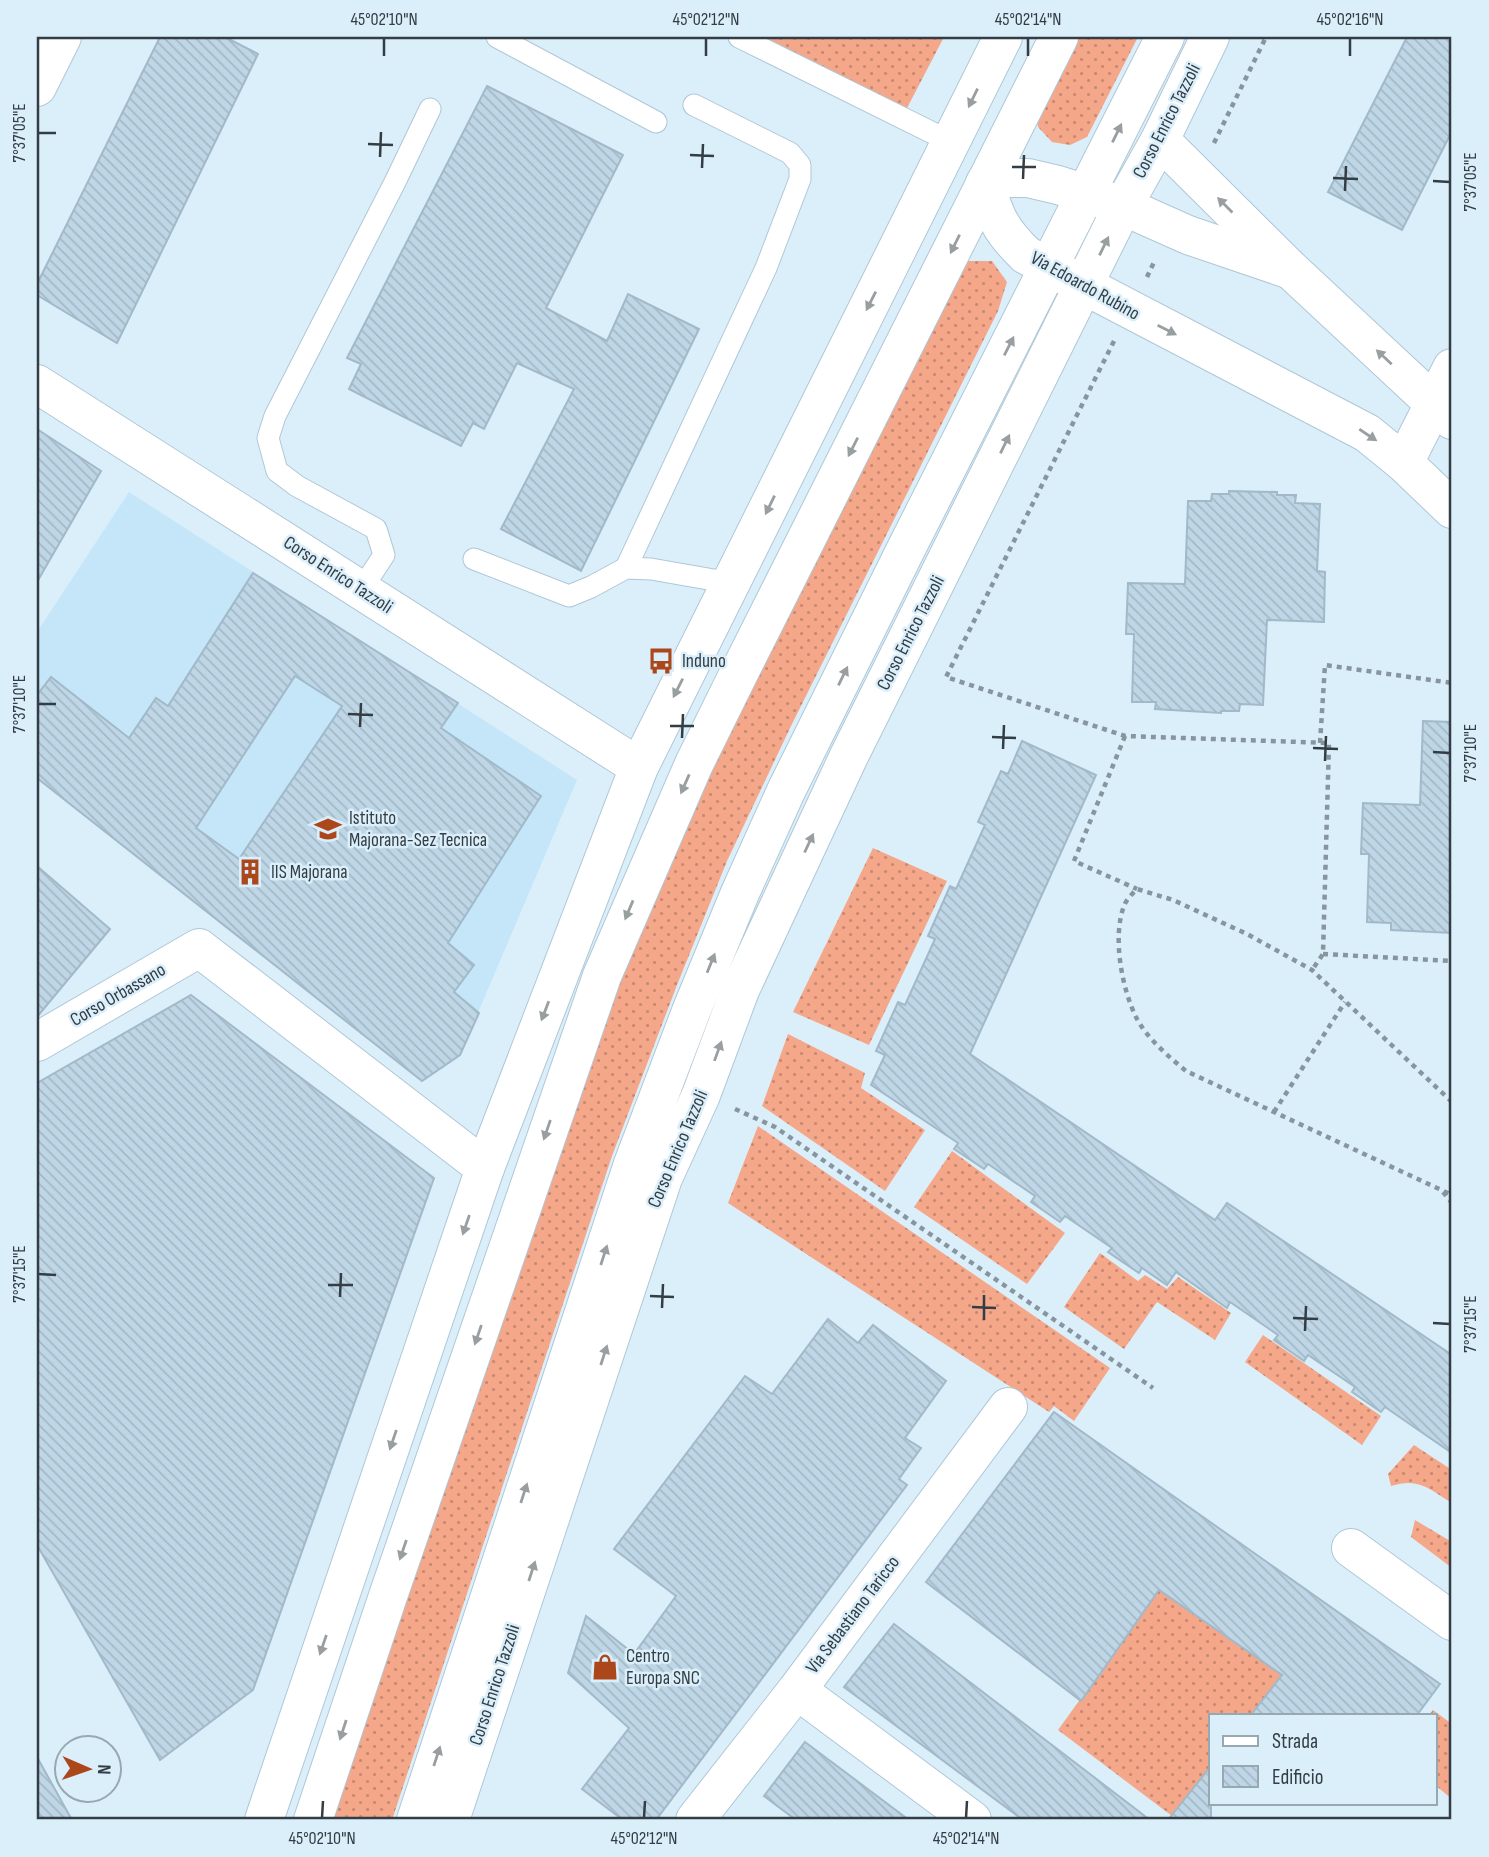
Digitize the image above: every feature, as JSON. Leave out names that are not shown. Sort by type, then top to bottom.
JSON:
[{"type":"street","points":[[37,87],[62,37]]},
{"type":"street","points":[[264,1820],[485,1168],[639,767],[1003,37]]},
{"type":"street","points":[[313,1820],[575,1049],[612,952],[684,787],[1059,37]]},
{"type":"street","name":"Corso Enrico Tazzoli","points":[[415,1820],[634,1164],[692,1009],[740,893],[786,791],[906,549],[1165,37]]},
{"type":"street","name":"Corso Enrico Tazzoli","points":[[450,1820],[663,1178],[701,1095],[740,990],[848,758],[1210,37]]},
{"type":"street","points":[[1160,139],[1291,270],[1443,412]]},
{"type":"street","points":[[985,183],[1007,178],[1028,178],[1086,194],[1123,206],[1188,235],[1291,270]]},
{"type":"street","name":"Via Edoardo Rubino","points":[[985,183],[995,218],[1010,240],[1026,255],[1367,433],[1404,463],[1452,509]]},
{"type":"street","points":[[1404,463],[1443,412],[1452,368]]},
{"type":"street","name":"Corso Enrico Tazzoli","points":[[37,384],[639,767]]},
{"type":"street","points":[[906,549],[975,505]]},
{"type":"street","points":[[731,583],[808,536]]},
{"type":"street","points":[[575,1049],[573,1007],[576,929]]},
{"type":"street","name":"Corso Orbassano","points":[[37,1042],[199,948],[485,1168]]},
{"type":"street","name":"Via Sebastiano Taricco","points":[[695,1820],[797,1690],[1008,1407]]},
{"type":"street","points":[[1351,1548],[1452,1620]]},
{"type":"street","points":[[797,1690],[971,1820]]},
{"type":"lane","points":[[497,37],[656,122]]},
{"type":"lane","points":[[739,37],[951,142]]},
{"type":"lane","points":[[626,568],[766,268],[800,179],[800,165],[790,153],[694,105]]},
{"type":"lane","points":[[361,590],[384,555],[376,529],[297,486],[277,471],[268,438],[275,416],[430,109]]},
{"type":"lane","points":[[474,559],[569,596],[626,568],[651,569],[731,583]]},
{"type":"path","points":[[1197,178],[1266,37]]},
{"type":"path","points":[[1172,227],[946,677],[1125,736],[1329,743],[1322,954],[1312,970]]},
{"type":"path","points":[[1320,743],[1325,665],[1452,683]]},
{"type":"path","points":[[1125,736],[1074,861],[1137,889],[1173,900],[1247,934],[1312,970],[1452,1102]]},
{"type":"path","points":[[1137,889],[1124,904],[1117,932],[1123,979],[1137,1019],[1160,1048],[1186,1071],[1452,1195]]},
{"type":"path","points":[[1322,954],[1452,961]]},
{"type":"path","points":[[1274,1112],[1345,1002]]},
{"type":"path","points":[[743,1113],[775,1126],[1153,1388]]},
{"type":"path","points":[[1442,1191],[1452,1203]]},
{"type":"shaded area","points":[[761,37],[944,37],[906,110]]},
{"type":"shaded area","points":[[1073,37],[1138,37],[1087,137],[1070,145],[1052,142],[1038,127],[1036,111]]},
{"type":"shaded area","points":[[966,261],[992,261],[1007,282],[998,311],[791,726],[727,861],[677,985],[612,1156],[392,1820],[332,1820],[558,1138],[674,839]]},
{"type":"shaded area","name":"Istituto Majorana-Sez Tecnica","points":[[129,492],[577,780],[460,1055],[422,1081],[37,778],[37,632]]},
{"type":"shaded area","points":[[873,848],[947,881],[869,1045],[793,1012]]},
{"type":"shaded area","points":[[788,1034],[865,1073],[861,1088],[925,1130],[885,1191],[762,1106]]},
{"type":"shaded area","points":[[758,1126],[1110,1368],[1074,1421],[1054,1406],[1049,1412],[728,1203]]},
{"type":"shaded area","points":[[952,1151],[1065,1233],[1027,1284],[914,1207]]},
{"type":"shaded area","points":[[1100,1253],[1138,1281],[1145,1275],[1167,1289],[1178,1277],[1231,1313],[1215,1340],[1157,1302],[1124,1349],[1064,1307]]},
{"type":"shaded area","points":[[1263,1335],[1381,1416],[1362,1445],[1245,1362]]},
{"type":"shaded area","points":[[1414,1445],[1452,1470],[1452,1503],[1417,1484],[1391,1486],[1388,1474]]},
{"type":"shaded area","points":[[1415,1520],[1452,1542],[1452,1568],[1411,1537]]},
{"type":"shaded area","points":[[1159,1590],[1282,1675],[1252,1714],[1209,1714],[1209,1769],[1172,1816],[1058,1730]]},
{"type":"shaded area","points":[[1433,1710],[1452,1724],[1452,1799],[1436,1786],[1436,1714],[1430,1714]]},
{"type":"building","points":[[160,37],[225,37],[258,54],[117,343],[37,295],[37,284]]},
{"type":"building","points":[[1407,37],[1452,37],[1452,131],[1402,230],[1328,192]]},
{"type":"building","points":[[487,86],[623,155],[546,308],[607,341],[628,294],[699,329],[581,571],[501,529],[574,389],[517,363],[484,429],[473,423],[461,446],[349,389],[361,364],[347,358]]},
{"type":"building","points":[[37,429],[101,471],[37,582]]},
{"type":"building","points":[[1229,491],[1277,492],[1277,495],[1296,495],[1295,503],[1320,504],[1317,571],[1325,572],[1324,622],[1267,620],[1263,705],[1240,704],[1239,711],[1221,713],[1155,709],[1156,702],[1132,702],[1134,634],[1126,634],[1128,583],[1185,584],[1188,501],[1211,501],[1212,494],[1229,494]]},
{"type":"building","name":"Istituto Majorana-Sez Tecnica","points":[[253,573],[458,703],[441,728],[541,796],[448,943],[474,965],[454,992],[479,1013],[460,1055],[422,1081],[37,778],[37,695],[51,677],[129,738],[156,698],[168,706]],"holes":[[[295,676],[342,706],[239,859],[196,828]]]},
{"type":"building","points":[[1423,721],[1452,722],[1452,933],[1391,930],[1391,923],[1367,922],[1369,854],[1361,854],[1363,803],[1420,805]]},
{"type":"building","points":[[1022,741],[1096,775],[970,1054],[1215,1220],[1227,1203],[1452,1355],[1452,1453],[1385,1407],[1381,1412],[1352,1392],[1355,1387],[1308,1355],[1304,1361],[1274,1340],[1278,1335],[1230,1302],[1227,1308],[1176,1272],[1167,1285],[1142,1268],[1139,1273],[1108,1252],[1112,1248],[1065,1216],[1060,1222],[1031,1202],[1035,1196],[988,1164],[984,1169],[954,1149],[958,1143],[871,1085],[885,1055],[876,1051],[898,1002],[905,1005],[935,939],[928,936],[950,886],[956,889],[985,825],[978,822],[1001,771],[1008,774]]},
{"type":"building","points":[[37,866],[110,929],[37,1017]]},
{"type":"building","points":[[191,995],[434,1178],[253,1690],[160,1760],[37,1545],[37,1083]]},
{"type":"building","points":[[828,1319],[858,1343],[873,1325],[946,1381],[905,1438],[921,1448],[899,1479],[907,1485],[656,1820],[623,1820],[582,1789],[629,1728],[568,1673],[586,1616],[634,1654],[676,1596],[614,1549],[745,1376],[772,1394]]},
{"type":"building","points":[[1054,1412],[1440,1684],[1418,1714],[1252,1714],[1282,1675],[1159,1590],[1081,1701],[926,1582]]},
{"type":"building","points":[[894,1624],[1150,1820],[1023,1820],[844,1687]]},
{"type":"building","points":[[805,1742],[909,1820],[796,1820],[764,1796]]},
{"type":"building","points":[[37,1757],[52,1784],[52,1804],[63,1804],[72,1820],[37,1820]]},
{"type":"building","points":[[1209,1769],[1211,1820],[1168,1820]]},
{"type":"place","name":"Induno","points":[[661,661]]},
{"type":"place","name":"Istituto Majorana-Sez Tecnica","points":[[328,829]]},
{"type":"place","name":"IIS Majorana","points":[[250,872]]},
{"type":"place","name":"Centro Europa SNC","points":[[605,1667]]}]
